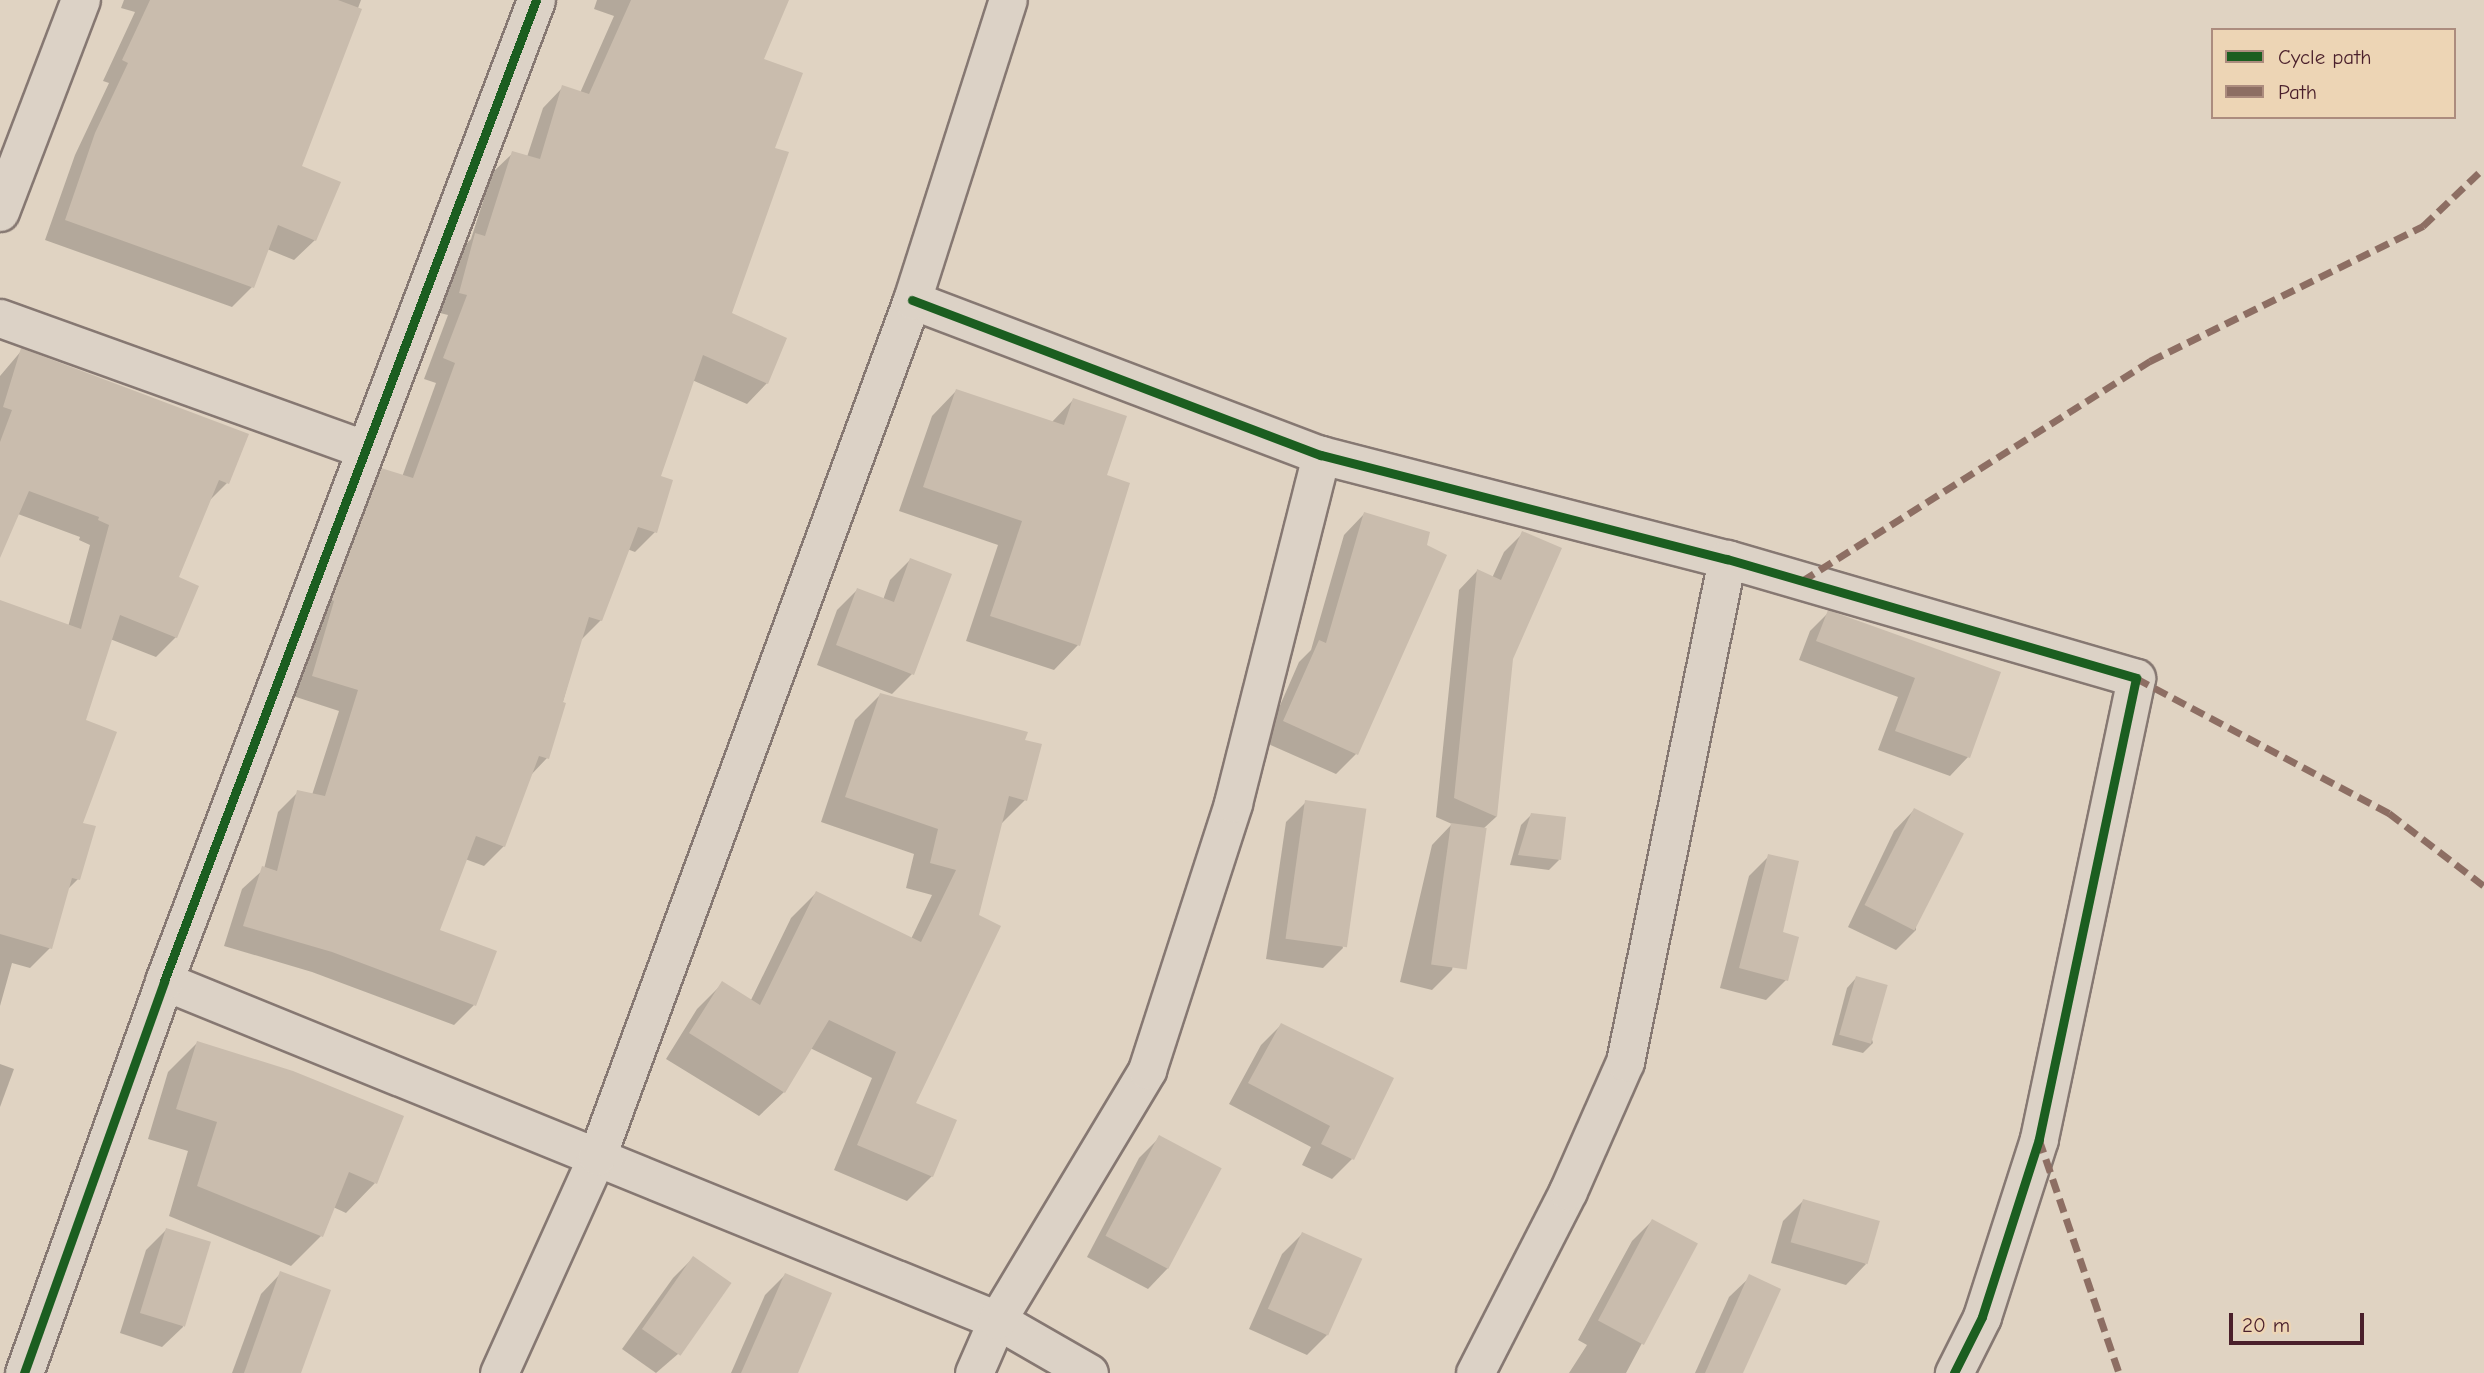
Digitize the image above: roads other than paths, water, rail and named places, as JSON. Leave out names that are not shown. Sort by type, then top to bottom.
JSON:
[{"type":"street","points":[[0,212],[81,0]]},
{"type":"street","points":[[24,1373],[164,981],[536,0]]},
{"type":"street","points":[[499,1373],[597,1156],[912,300],[1008,0]]},
{"type":"street","points":[[912,300],[1321,455],[1727,559],[2136,678],[2039,1139],[1982,1317],[1954,1373]]},
{"type":"street","points":[[0,318],[364,449]]},
{"type":"street","points":[[974,1373],[997,1320],[1147,1070],[1233,803],[1321,455]]},
{"type":"street","points":[[1475,1373],[1568,1191],[1625,1062],[1727,559]]},
{"type":"street","points":[[164,981],[997,1320],[1089,1373]]}]
